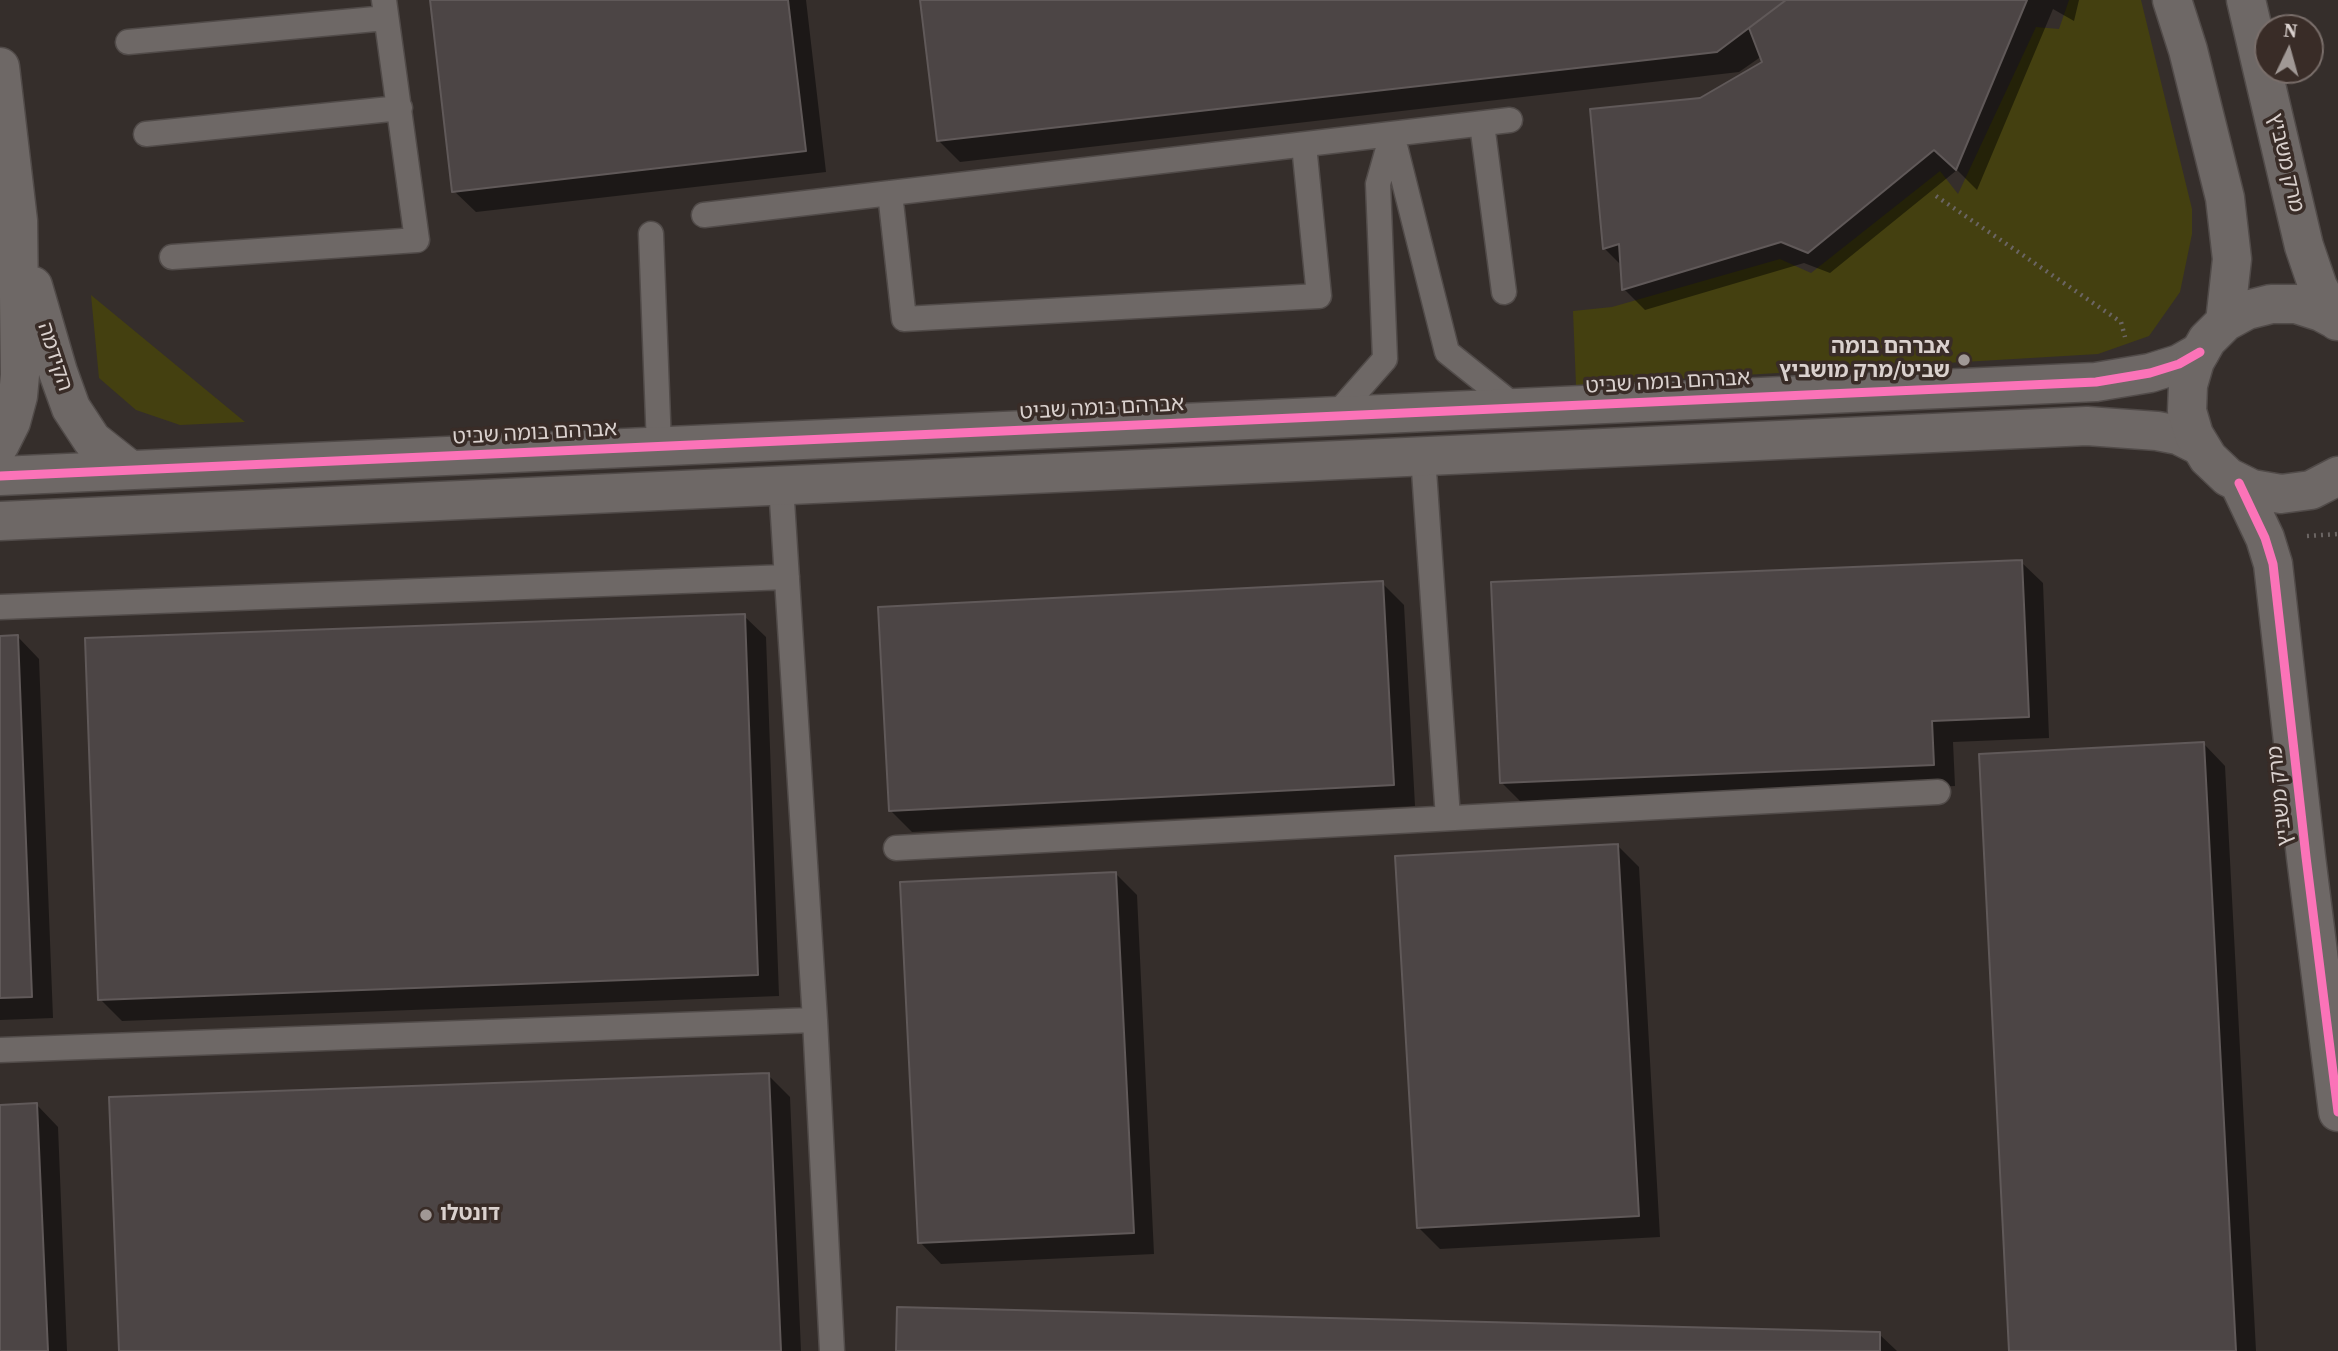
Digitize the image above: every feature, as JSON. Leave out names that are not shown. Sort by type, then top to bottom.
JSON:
[{"type":"street","points":[[2172,0],[2211,137],[2227,208],[2232,259],[2225,322]]},
{"type":"street","name":"מרק משביץ","points":[[2246,0],[2304,246],[2318,287],[2337,321]]},
{"type":"street","name":"הקידמה","points":[[0,67],[18,221],[35,298],[58,372],[71,408],[92,440],[130,470]]},
{"type":"street","name":"הקידמה","points":[[0,443],[11,422],[20,375],[18,221]]},
{"type":"street","name":"מרק משביץ","points":[[2337,321],[2321,312],[2296,304],[2271,304],[2247,310],[2225,322],[2207,340],[2200,352],[2188,385],[2187,411],[2194,435],[2208,458],[2228,477],[2252,489],[2281,494],[2311,490],[2338,476]]},
{"type":"street","name":"אברהם בומה שביט","points":[[0,476],[2096,382],[2137,376],[2179,365],[2200,352]]},
{"type":"street","points":[[0,521],[2087,426],[2157,431],[2178,435],[2200,446]]},
{"type":"street","name":"מרק משביץ","points":[[2239,483],[2265,538],[2273,564],[2338,1112]]},
{"type":"lane","points":[[128,43],[385,9],[417,240],[172,257]]},
{"type":"lane","points":[[146,134],[400,108]]},
{"type":"lane","points":[[704,215],[1510,120]]},
{"type":"lane","points":[[1482,124],[1504,292]]},
{"type":"lane","points":[[1392,134],[1447,352],[1517,408]]},
{"type":"lane","points":[[1335,416],[1385,359],[1378,184],[1392,134]]},
{"type":"lane","points":[[890,193],[904,319],[1319,296],[1304,145]]},
{"type":"lane","points":[[651,234],[659,446]]},
{"type":"lane","points":[[1423,456],[1448,818]]},
{"type":"lane","points":[[781,485],[815,1020],[832,1351]]},
{"type":"lane","points":[[0,607],[787,577]]},
{"type":"lane","points":[[896,848],[1938,792]]},
{"type":"lane","points":[[0,1050],[815,1020]]},
{"type":"path","points":[[1936,196],[2121,322],[2137,376]]},
{"type":"shaded area","points":[[2069,0],[2141,0],[2192,209],[2192,234],[2180,292],[2149,336],[2098,354],[1576,385],[1573,311],[1612,307],[1780,259],[1811,273],[1940,171],[1958,194],[2036,27],[2059,29]]},
{"type":"shaded area","points":[[91,295],[245,422],[180,425],[136,410],[99,378]]},
{"type":"building","points":[[430,0],[788,0],[806,151],[452,192]]},
{"type":"building","points":[[920,0],[1786,0],[1717,52],[937,141]]},
{"type":"building","points":[[1786,0],[2027,0],[1956,170],[1934,150],[1808,253],[1781,242],[1622,290],[1619,244],[1603,249],[1590,109],[1700,98],[1762,62],[1749,28]]},
{"type":"building","points":[[2022,560],[2029,717],[1932,721],[1934,765],[1500,783],[1491,582]]},
{"type":"building","points":[[1383,581],[1394,785],[889,811],[878,607]]},
{"type":"building","points":[[745,614],[758,975],[98,1000],[85,638]]},
{"type":"building","points":[[18,635],[32,997],[0,998],[0,636]]},
{"type":"building","points":[[2204,742],[2236,1351],[2009,1351],[1979,754]]},
{"type":"building","points":[[1618,844],[1639,1216],[1417,1228],[1395,856]]},
{"type":"building","points":[[1116,872],[1134,1233],[918,1243],[900,882]]},
{"type":"building","points":[[769,1073],[781,1351],[119,1351],[109,1097]]},
{"type":"building","points":[[37,1103],[48,1351],[0,1351],[0,1105]]},
{"type":"building","points":[[897,1307],[1880,1332],[1880,1351],[896,1351]]},
{"type":"cycle path","points":[[0,476],[2096,382],[2150,373],[2179,364],[2200,352]]},
{"type":"cycle path","points":[[2239,483],[2265,538],[2273,564],[2338,1112]]},
{"type":"place","name":"אברהם בומה שביט/מרק מושביץ","points":[[1964,360]]},
{"type":"place","name":"דונטלו","points":[[426,1215]]}]
